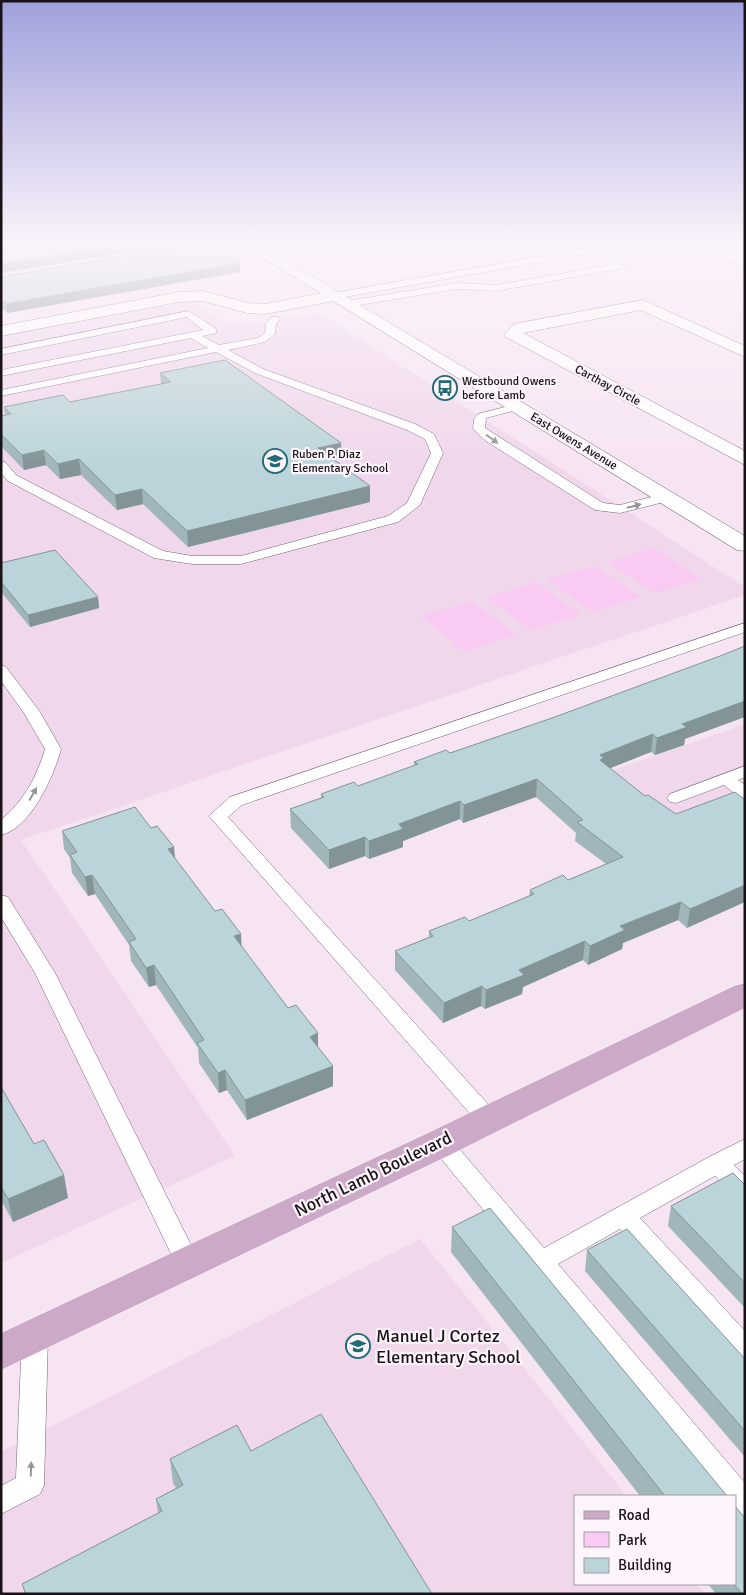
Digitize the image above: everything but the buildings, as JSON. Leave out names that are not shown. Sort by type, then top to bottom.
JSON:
[{"type":"main road","name":"North Lamb Boulevard","points":[[1,1352],[441,1143],[745,994]]},
{"type":"street","points":[[1,331],[67,318]]},
{"type":"street","points":[[231,318],[245,321],[275,319]]},
{"type":"street","name":"East Owens Avenue","points":[[371,318],[745,544]]},
{"type":"street","name":"Carthay Circle","points":[[568,318],[519,328],[512,334],[745,458]]},
{"type":"street","name":"Carthay Circle","points":[[674,318],[745,352]]},
{"type":"lane","points":[[1,352],[167,318]]},
{"type":"lane","points":[[1,373],[212,331],[195,318]]},
{"type":"lane","points":[[1,393],[261,340],[270,334],[271,324],[275,319]]},
{"type":"lane","points":[[1,466],[12,478],[159,555],[192,560],[241,560],[393,519],[413,506],[438,454],[430,437],[411,428],[259,371],[192,335]]},
{"type":"lane","points":[[517,407],[482,416],[479,429],[592,504],[620,509],[667,497]]},
{"type":"lane","points":[[488,1119],[218,816],[236,801],[745,627]]},
{"type":"lane","points":[[1,670],[32,712],[53,749],[47,770],[23,811],[1,830]]},
{"type":"lane","points":[[676,798],[745,772]]},
{"type":"lane","points":[[726,779],[745,793]]},
{"type":"lane","points":[[1,900],[45,973],[188,1263]]},
{"type":"lane","points":[[441,1143],[745,1505]]},
{"type":"lane","points":[[541,1262],[745,1148]]},
{"type":"lane","points":[[717,1163],[745,1191]]},
{"type":"lane","points":[[623,1216],[745,1349]]},
{"type":"lane","points":[[1,1500],[30,1485],[35,1336]]},
{"type":"shaded area","name":"Ruben P. Diaz Elementary School","points":[[95,318],[219,318],[224,322],[253,323],[288,318],[328,318],[745,587],[745,595],[21,840],[235,1156],[1,1263],[1,335]]},
{"type":"shaded area","points":[[745,724],[745,879],[614,770]]},
{"type":"shaded area","name":"Manuel J Cortez Elementary School","points":[[420,1239],[626,1495],[574,1495],[574,1585],[698,1585],[705,1594],[1,1594],[1,1452]]},
{"type":"green space","points":[[653,548],[701,579],[655,593],[608,562]]},
{"type":"green space","points":[[595,566],[641,597],[593,612],[547,579]]},
{"type":"green space","points":[[536,582],[581,615],[531,630],[487,597]]},
{"type":"green space","points":[[472,601],[516,635],[464,651],[421,616]]},
{"type":"place","name":"Westbound Owens before Lamb","points":[[445,388]]},
{"type":"place","name":"Ruben P. Diaz Elementary School","points":[[275,461]]},
{"type":"place","name":"Manuel J Cortez Elementary School","points":[[358,1346]]}]
